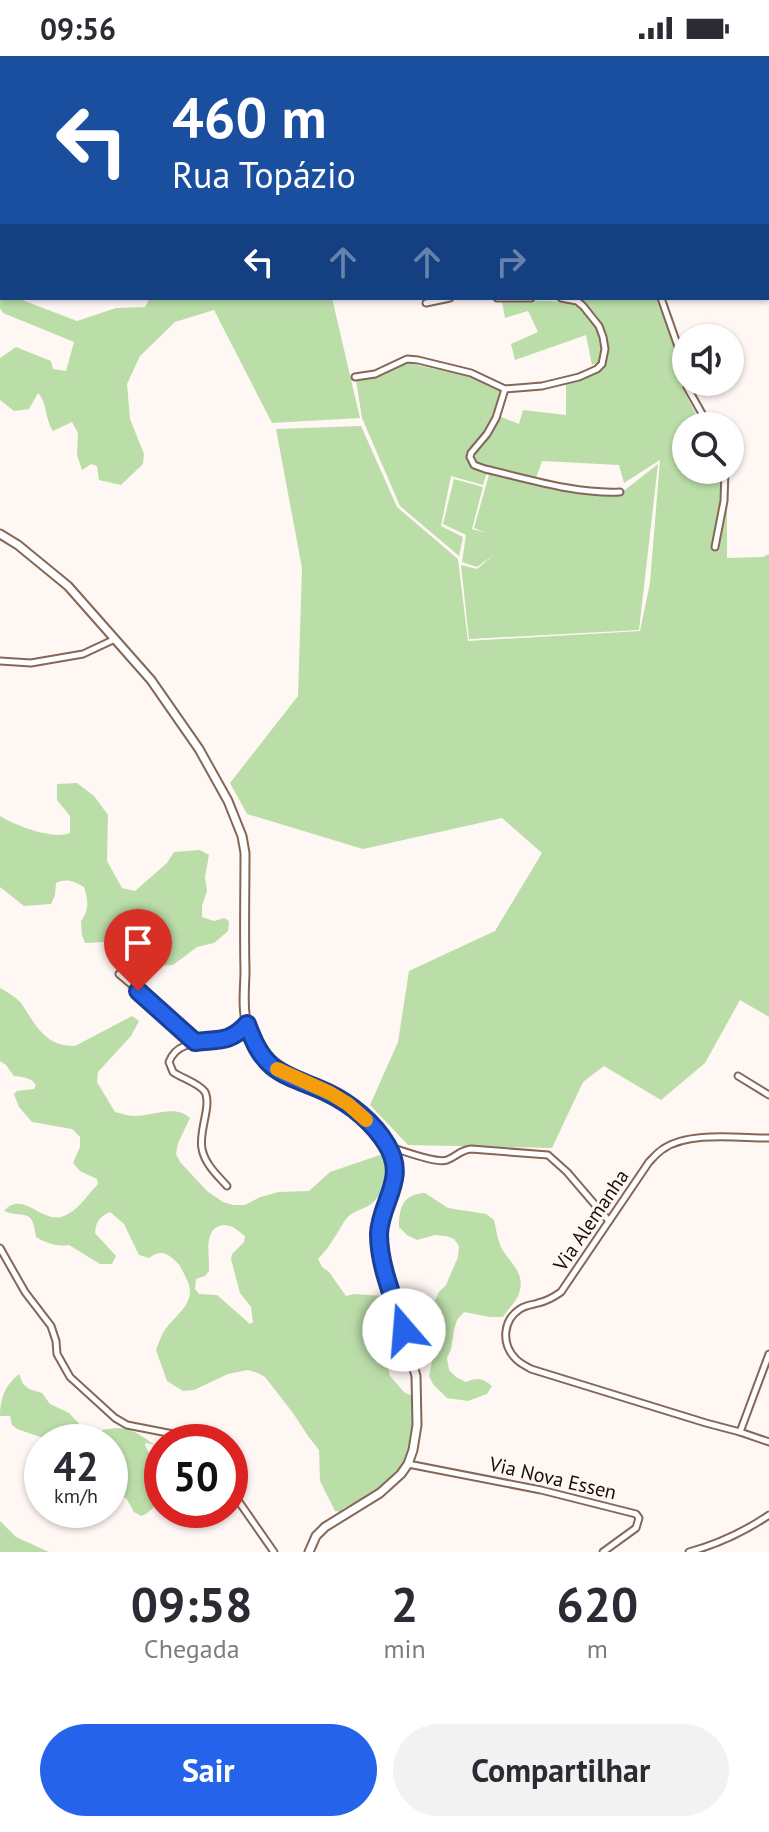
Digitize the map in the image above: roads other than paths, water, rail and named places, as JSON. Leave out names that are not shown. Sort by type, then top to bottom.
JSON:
[{"type":"main road","points":[[0,534],[68,586],[151,680],[199,749],[236,818],[245,853],[245,1007],[247,1024],[258,1050],[281,1072],[348,1104],[364,1117],[388,1146],[393,1158],[395,1173],[379,1232],[382,1257],[416,1376],[416,1439],[408,1464],[401,1474],[380,1493],[325,1527],[316,1536],[309,1552]]},
{"type":"street","points":[[426,303],[440,300]]},
{"type":"street","points":[[355,377],[375,374],[407,359],[471,373],[505,389],[542,386],[590,372],[602,364],[605,349],[599,326],[583,306],[572,300]]},
{"type":"street","points":[[662,300],[681,355],[687,387],[701,412]]},
{"type":"street","points":[[505,389],[496,418],[471,453],[474,465],[582,491],[620,492]]},
{"type":"street","points":[[715,547],[725,484]]},
{"type":"street","points":[[0,661],[31,663],[83,654],[115,639]]},
{"type":"street","points":[[119,974],[195,1042]]},
{"type":"street","points":[[227,1186],[208,1164],[202,1148],[206,1095],[203,1089],[173,1072],[170,1059],[186,1045],[230,1038],[247,1024]]},
{"type":"street","points":[[738,1076],[769,1095]]},
{"type":"street","name":"Via Alemanha","points":[[769,1138],[699,1138],[662,1149],[649,1162],[561,1292],[539,1303],[523,1306],[511,1316],[505,1329],[509,1350],[517,1361],[531,1369],[769,1442]]},
{"type":"street","points":[[388,1146],[444,1161],[471,1149],[548,1155],[567,1172],[609,1221]]},
{"type":"street","points":[[0,1248],[25,1292],[51,1326],[57,1354],[70,1377],[115,1418],[127,1425],[144,1428]]},
{"type":"street","points":[[740,1432],[769,1354]]},
{"type":"street","name":"Via Nova Essen","points":[[408,1464],[541,1490],[636,1514],[639,1518],[636,1528],[603,1552]]},
{"type":"street","points":[[248,1515],[274,1552]]},
{"type":"street","points":[[689,1552],[709,1547],[769,1515]]}]
